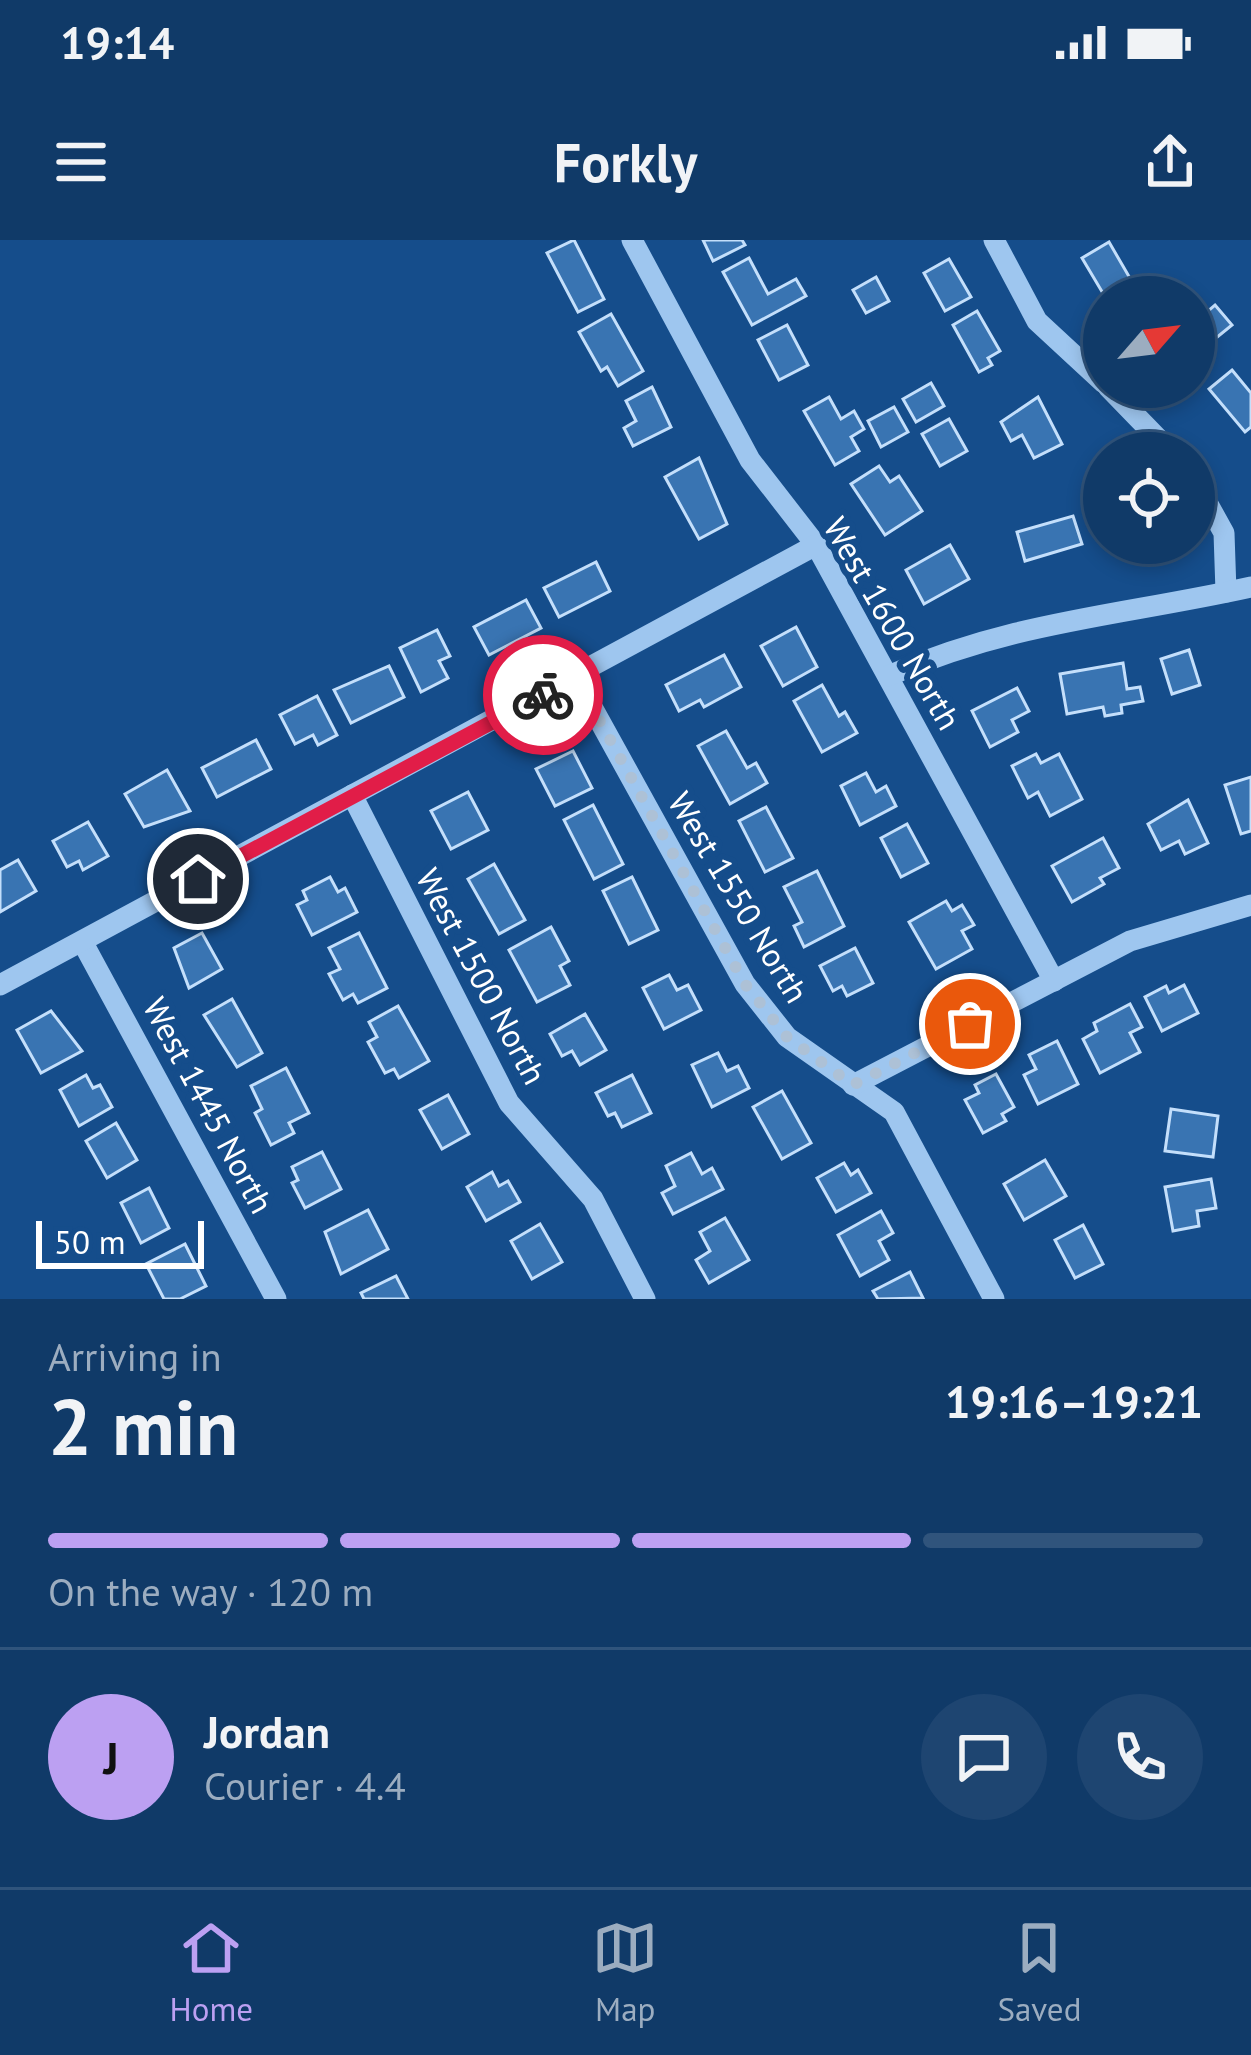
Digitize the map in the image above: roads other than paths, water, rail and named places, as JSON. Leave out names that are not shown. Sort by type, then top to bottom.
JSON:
[{"type":"street","name":"West 1600 North","points":[[632,240],[750,460],[816,545],[1054,981]]},
{"type":"street","points":[[994,240],[1037,320],[1083,363]]},
{"type":"street","points":[[1128,408],[1152,432]]},
{"type":"street","points":[[1215,516],[1224,533],[1226,592]]},
{"type":"street","points":[[0,985],[816,545]]},
{"type":"street","points":[[888,676],[960,645],[1027,626],[1251,586]]},
{"type":"street","name":"West 1550 North","points":[[576,678],[745,984],[787,1037],[894,1112],[994,1299]]},
{"type":"street","name":"West 1500 North","points":[[352,795],[508,1103],[593,1199],[645,1299]]},
{"type":"street","points":[[853,1085],[1130,940],[1251,905]]},
{"type":"street","name":"West 1445 North","points":[[83,943],[276,1299]]}]
